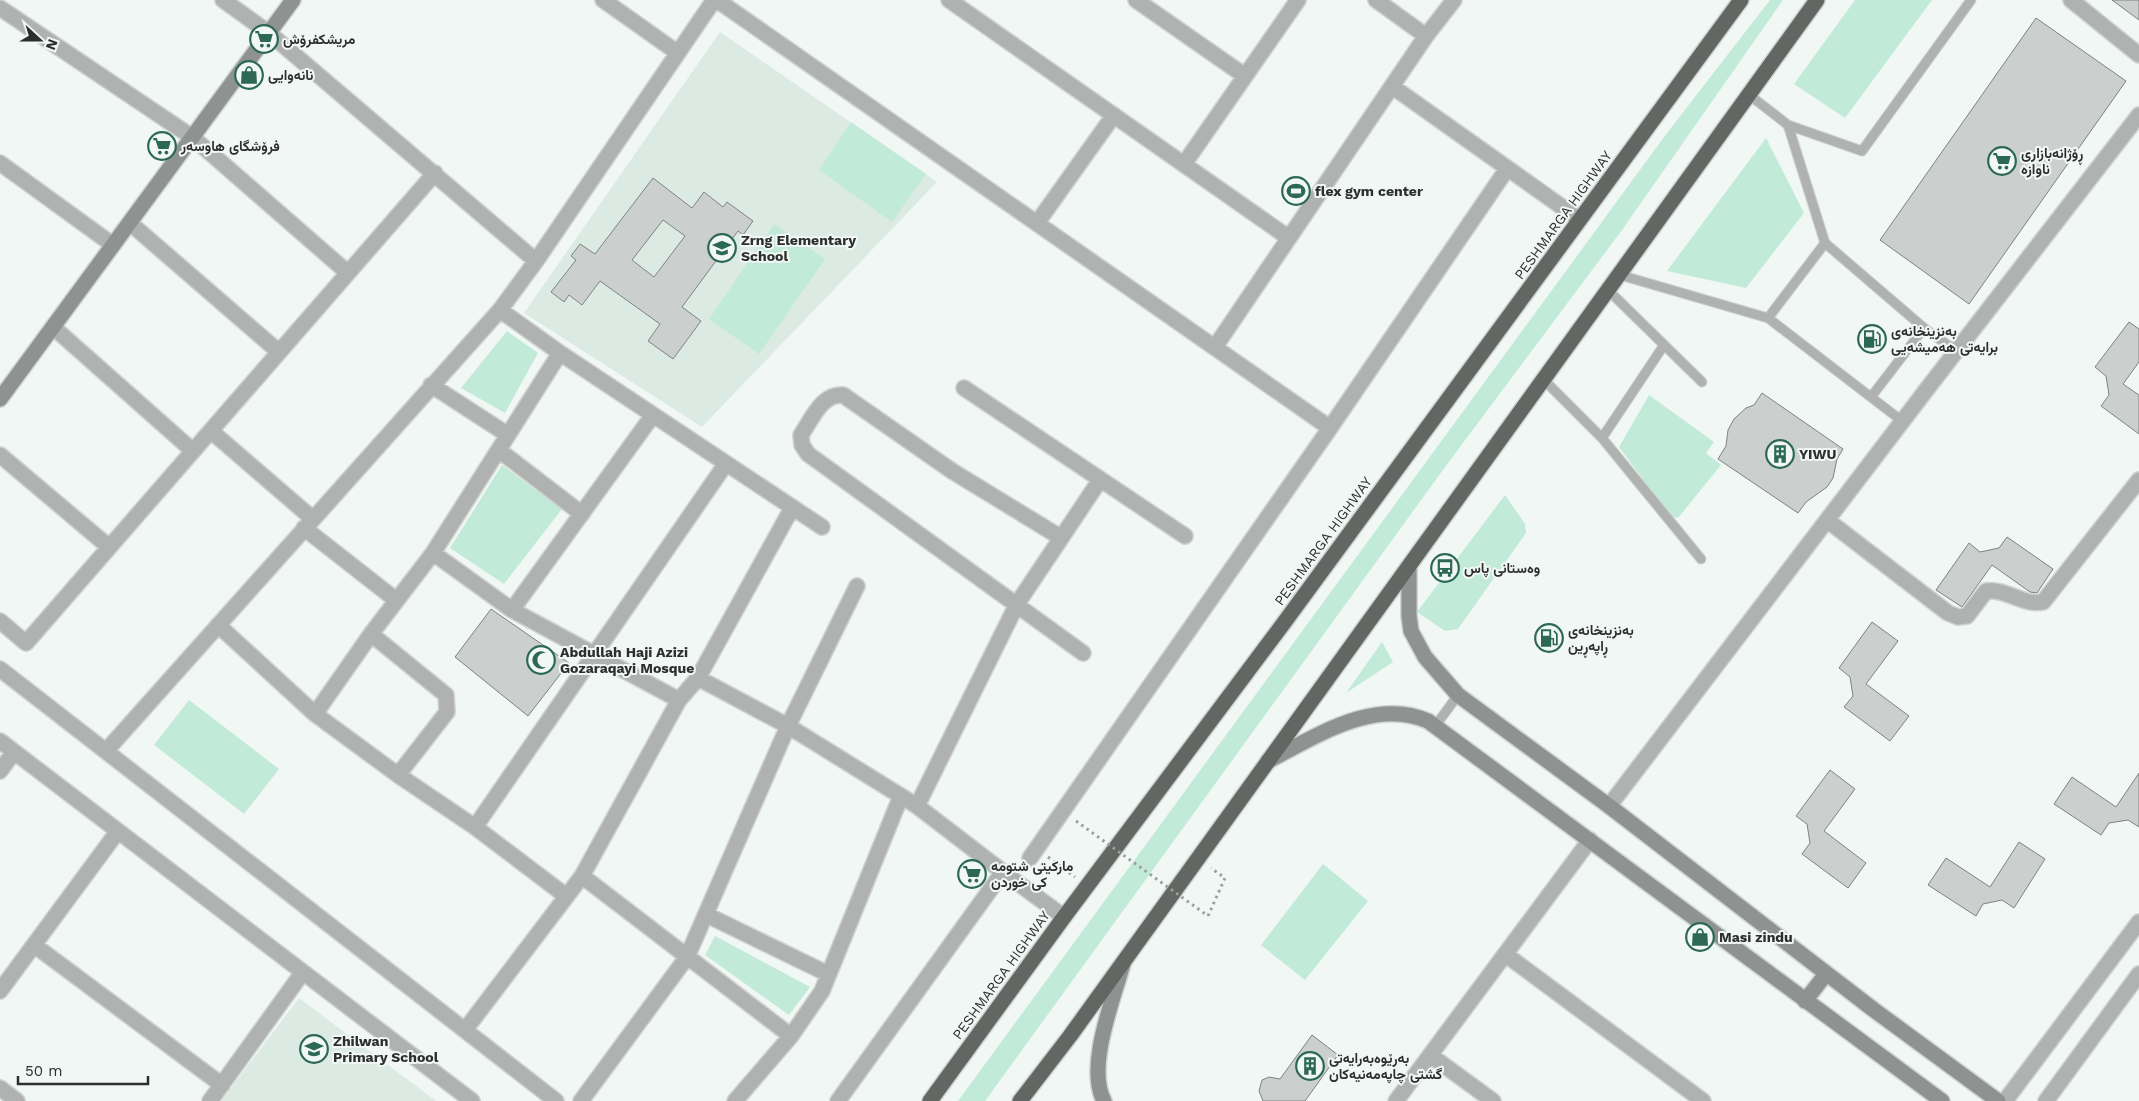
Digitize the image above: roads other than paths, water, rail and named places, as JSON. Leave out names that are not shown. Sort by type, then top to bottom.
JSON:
[{"type":"highway","points":[[1020,1101],[1409,568],[1542,378],[1609,291],[1817,0]]},
{"type":"highway","name":"PESHMARGA HIGHWAY","points":[[930,1101],[1064,917],[1286,620],[1738,1]]},
{"type":"street","points":[[223,0],[268,33],[435,173],[536,261]]},
{"type":"street","points":[[0,399],[293,0]]},
{"type":"street","points":[[603,0],[678,52]]},
{"type":"street","points":[[106,751],[500,310],[536,261],[678,52],[716,0],[1330,428]]},
{"type":"street","points":[[949,0],[967,5],[1114,115],[1289,238]]},
{"type":"street","points":[[1136,0],[1245,76]]},
{"type":"street","points":[[1184,164],[1298,0]]},
{"type":"street","points":[[1376,0],[1426,36]]},
{"type":"street","points":[[1215,347],[1426,36],[1454,0]]},
{"type":"street","points":[[2070,0],[2139,55]]},
{"type":"street","points":[[0,8],[192,137],[348,273]]},
{"type":"street","points":[[1392,87],[1579,219]]},
{"type":"street","points":[[1037,223],[1114,115]]},
{"type":"street","points":[[1609,806],[1902,421],[2139,115]]},
{"type":"street","points":[[0,163],[113,245]]},
{"type":"street","points":[[1030,858],[1330,428],[1507,169]]},
{"type":"street","points":[[0,621],[26,642],[435,173]]},
{"type":"street","points":[[130,223],[279,352]]},
{"type":"street","points":[[500,310],[725,465],[822,527]]},
{"type":"street","points":[[53,327],[193,451]]},
{"type":"street","points":[[315,714],[396,600],[434,553],[560,353]]},
{"type":"street","points":[[431,385],[508,435]]},
{"type":"street","points":[[964,388],[1185,536]]},
{"type":"street","points":[[1060,538],[952,472],[843,395],[833,394],[826,399],[801,435],[802,444],[808,454],[1083,653]]},
{"type":"street","points":[[512,610],[654,415]]},
{"type":"street","points":[[210,430],[308,524],[396,600]]},
{"type":"street","points":[[500,451],[582,514]]},
{"type":"street","points":[[0,455],[109,547]]},
{"type":"street","points":[[475,827],[725,465]]},
{"type":"street","points":[[917,806],[1017,604],[1100,480]]},
{"type":"street","points":[[1827,520],[1948,613],[1958,617],[1968,616],[1986,591],[1996,590],[2033,604],[2043,602],[2139,480]]},
{"type":"street","points":[[465,1030],[582,876],[679,700],[698,678],[792,508]]},
{"type":"street","points":[[434,553],[512,610],[679,700]]},
{"type":"street","points":[[1409,568],[1409,616],[1411,631],[1425,657],[1458,695],[1609,806],[1826,974],[1998,1101]]},
{"type":"street","points":[[580,1101],[687,957],[788,726],[857,586]]},
{"type":"street","points":[[218,625],[315,714],[398,775],[475,827],[566,896]]},
{"type":"street","points":[[371,634],[446,695],[448,712],[398,775]]},
{"type":"street","points":[[0,669],[556,1101]]},
{"type":"street","points":[[698,678],[788,726],[917,806],[1064,917]]},
{"type":"street","points":[[1268,761],[1330,730],[1367,717],[1402,714],[1420,717],[1436,726],[1939,1100]]},
{"type":"street","points":[[0,741],[472,1101]]},
{"type":"street","points":[[0,770],[14,752]]},
{"type":"street","points":[[735,1101],[791,1036],[822,991],[901,796]]},
{"type":"street","points":[[0,991],[118,831]]},
{"type":"street","points":[[1396,1101],[1590,840]]},
{"type":"street","points":[[838,1101],[1003,872]]},
{"type":"street","points":[[582,876],[791,1036]]},
{"type":"street","points":[[707,915],[828,974]]},
{"type":"street","points":[[2005,1101],[2139,922]]},
{"type":"street","points":[[34,945],[222,1085]]},
{"type":"street","points":[[1505,954],[1704,1101]]},
{"type":"street","points":[[1104,1101],[1098,1078],[1100,1052],[1124,960]]},
{"type":"street","points":[[210,1101],[303,972]]},
{"type":"street","points":[[1805,1001],[1826,974]]},
{"type":"street","points":[[2046,1101],[2139,974]]},
{"type":"street","points":[[1430,1054],[1493,1101]]},
{"type":"street","points":[[0,1088],[17,1101]]},
{"type":"lane","points":[[1748,94],[1788,125],[1862,151],[1971,0]]},
{"type":"lane","points":[[1788,125],[1825,243],[1924,328],[1956,351]]},
{"type":"lane","points":[[1768,318],[1825,243]]},
{"type":"lane","points":[[1620,275],[1768,318],[1902,421]]},
{"type":"lane","points":[[1609,291],[1702,382]]},
{"type":"lane","points":[[1871,397],[1924,328]]},
{"type":"lane","points":[[1602,438],[1664,345]]},
{"type":"lane","points":[[1542,378],[1602,438],[1701,560]]},
{"type":"lane","points":[[1436,726],[1458,695]]},
{"type":"place","name":"مریشکفرۆش","points":[[264,39]]},
{"type":"place","name":"نانەوایی","points":[[249,75]]},
{"type":"place","name":"فرۆشگای هاوسەر","points":[[162,146]]},
{"type":"place","name":"ڕۆژانەبازاڕی ناوازە","points":[[2002,161]]},
{"type":"place","name":"flex gym center","points":[[1296,191]]},
{"type":"place","name":"Zrng Elementary School","points":[[722,248]]},
{"type":"place","name":"بەنزینخانەی برایەتی هەمیشەیی","points":[[1872,339]]},
{"type":"place","name":"YIWU","points":[[1780,454]]},
{"type":"place","name":"وەستانی پاس","points":[[1445,568]]},
{"type":"place","name":"بەنزینخانەی ڕاپەڕین","points":[[1549,638]]},
{"type":"place","name":"Abdullah Haji Azizi Gozaraqayi Mosque","points":[[541,660]]},
{"type":"place","name":"مارکیتی شتومه کی خوردن","points":[[972,874]]},
{"type":"place","name":"Masi zindu","points":[[1700,937]]},
{"type":"place","name":"Zhilwan Primary School","points":[[314,1049]]},
{"type":"place","name":"بەڕێوەبەرایەتی گشتی چاپەمەنیەکان","points":[[1310,1066]]}]
